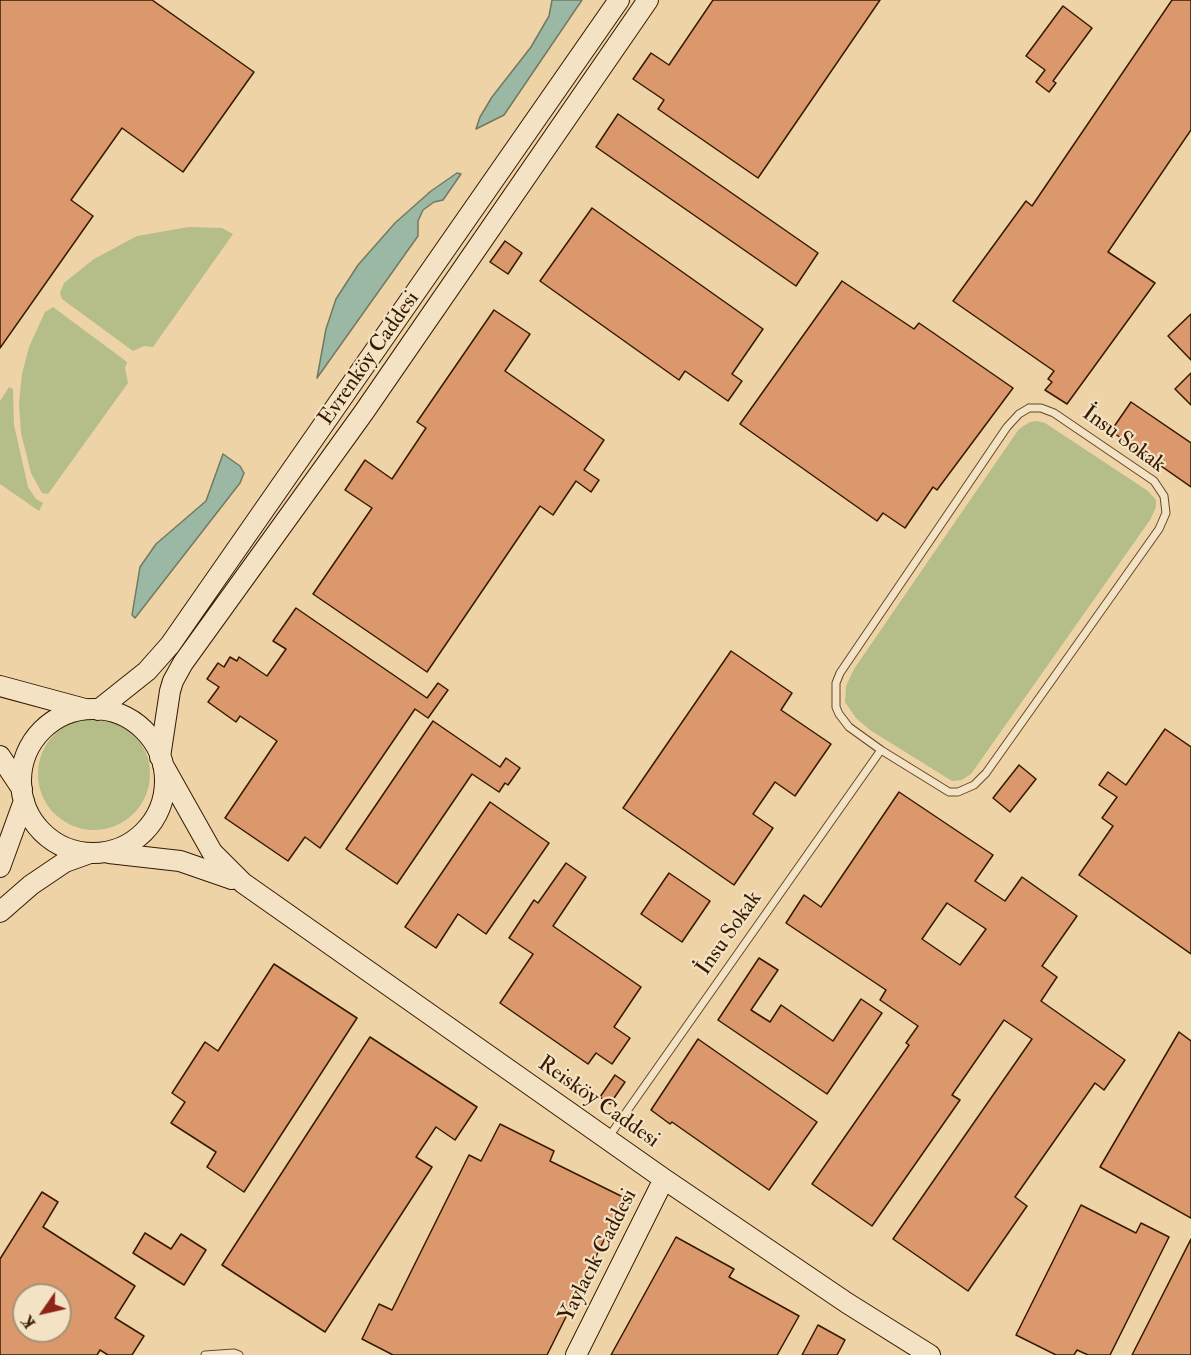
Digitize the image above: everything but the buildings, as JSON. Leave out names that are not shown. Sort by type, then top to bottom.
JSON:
[{"type":"main road","name":"Evrenköy Caddesi","points":[[93,710],[147,671],[170,645],[620,0]]},
{"type":"main road","name":"Evrenköy Caddesi","points":[[161,761],[170,691],[177,672],[363,412],[648,0]]},
{"type":"main road","points":[[0,686],[93,710],[120,714],[138,726],[153,742],[161,761],[164,795],[149,826],[133,841],[112,850],[65,862],[31,885],[0,912]]},
{"type":"main road","points":[[0,867],[23,795],[23,766],[31,745],[38,735],[55,720],[65,715],[93,710]]},
{"type":"main road","points":[[0,756],[23,795],[33,821],[48,838],[68,849],[96,853]]},
{"type":"main road","name":"Reisköy Caddesi","points":[[161,761],[212,852],[243,883],[664,1179],[847,1303],[930,1355]]},
{"type":"main road","name":"Reisköy Caddesi","points":[[96,853],[180,861],[243,883]]},
{"type":"main road","name":"Yaylacık Caddesi","points":[[576,1355],[664,1179]]},
{"type":"lane","name":"İnsu Sokak","points":[[1029,408],[1041,408],[1054,413],[1154,481],[1164,496],[1166,513],[1162,522],[974,786],[958,792],[950,792],[881,750],[849,727],[839,714],[835,692],[840,673],[1018,414],[1029,408]]},
{"type":"lane","name":"İnsu Sokak","points":[[608,1138],[881,750]]},
{"type":"lane","points":[[205,1355],[234,1353],[239,1355]]},
{"type":"green space","points":[[189,227],[222,228],[233,234],[153,347],[144,346],[133,351],[62,299],[60,293],[64,283],[94,259],[137,236]]},
{"type":"green space","points":[[53,307],[127,362],[125,368],[128,383],[48,494],[42,493],[31,473],[21,433],[19,403],[22,374],[29,347],[45,312]]},
{"type":"green space","points":[[9,387],[13,389],[14,425],[28,487],[36,499],[43,503],[39,511],[0,484],[0,401]]},
{"type":"green space","points":[[1030,422],[1045,423],[1148,491],[1156,500],[1156,507],[1150,520],[971,774],[962,780],[952,781],[870,730],[856,718],[845,702],[846,686],[854,669],[1019,429]]},
{"type":"green space","points":[[94,718],[116,722],[134,734],[146,752],[150,774],[146,796],[134,814],[116,826],[94,830],[72,826],[54,814],[42,796],[38,774],[42,752],[54,734],[72,722]]},
{"type":"shaded area","points":[[552,0],[582,0],[504,115],[476,129],[492,97],[531,47],[549,16]]},
{"type":"shaded area","points":[[457,173],[461,174],[443,200],[434,202],[423,210],[418,221],[418,236],[317,378],[326,329],[336,299],[358,265],[395,223],[431,191]]},
{"type":"shaded area","points":[[223,454],[240,466],[244,473],[240,483],[135,618],[132,615],[140,567],[156,544],[206,501]]}]
